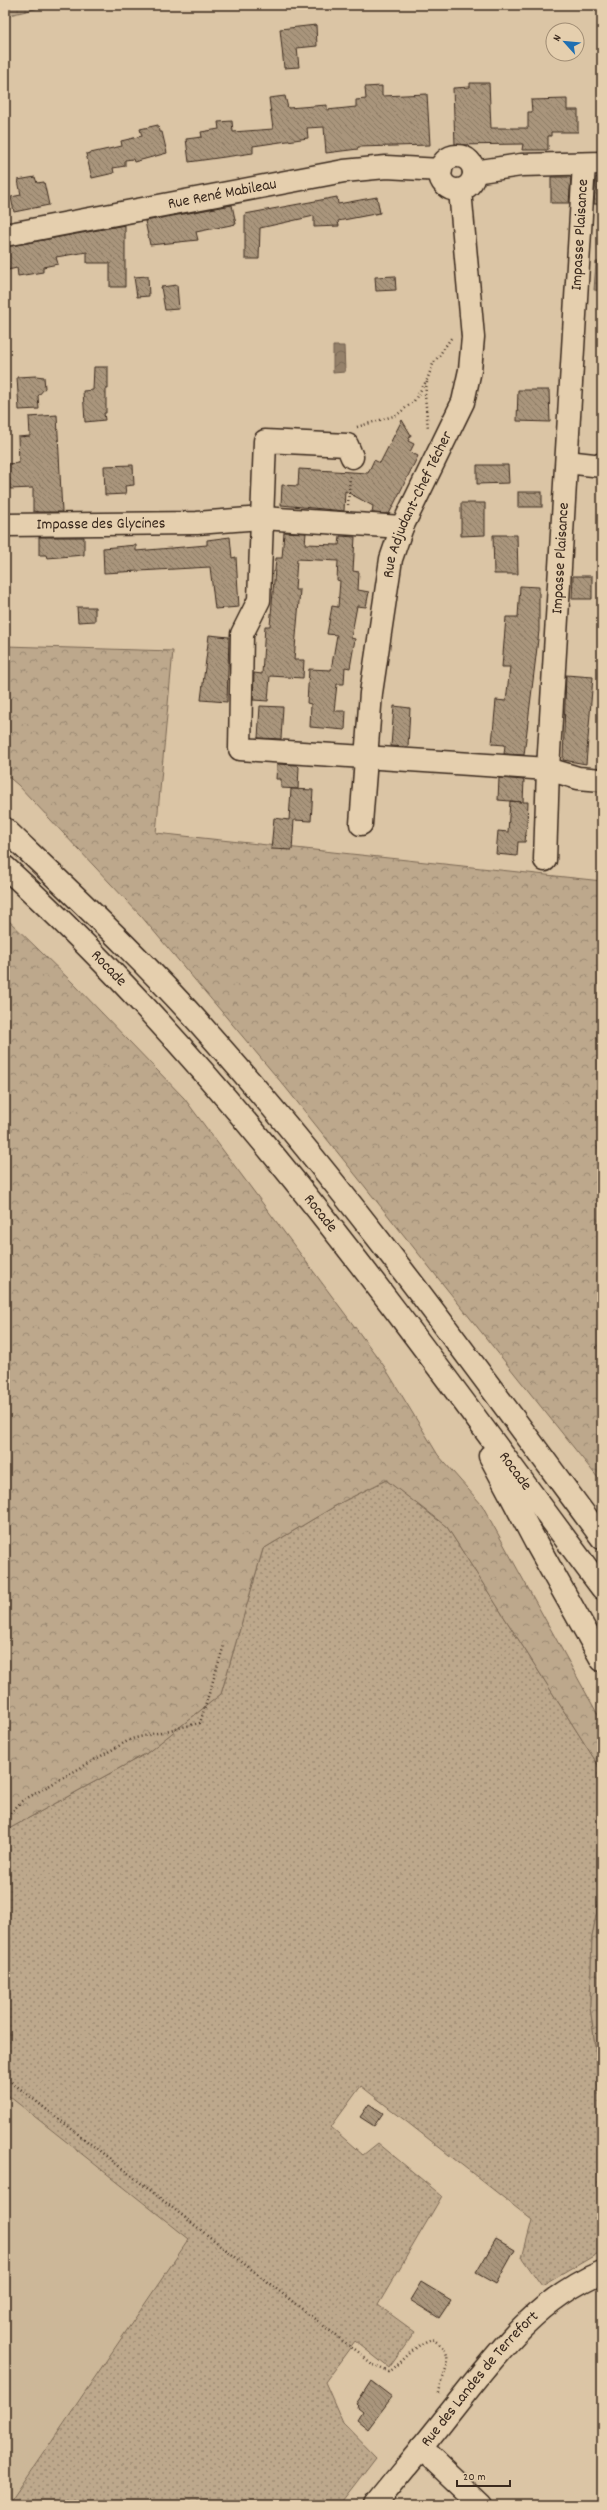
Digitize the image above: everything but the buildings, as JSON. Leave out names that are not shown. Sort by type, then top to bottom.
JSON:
[{"type":"main road","points":[[461,156],[470,162],[474,172],[469,185],[460,190],[454,190],[445,185],[442,180],[441,170],[446,160],[461,156]]},
{"type":"main road","points":[[474,172],[521,165],[593,164]]},
{"type":"main road","name":"Impasse Plaisance","points":[[544,860],[548,769],[567,462],[593,164]]},
{"type":"main road","name":"Rue René Mabileau","points":[[5,235],[344,171],[386,167],[441,170]]},
{"type":"main road","name":"Rue Adjudant-Chef Técher","points":[[361,824],[370,693],[391,559],[402,527],[463,402],[470,370],[473,337],[460,190]]},
{"type":"main road","points":[[352,457],[347,445],[265,432],[259,600],[242,634],[240,749],[548,769],[578,778],[602,780]]},
{"type":"main road","points":[[567,462],[602,466]]},
{"type":"main road","name":"Impasse des Glycines","points":[[5,525],[197,523],[262,518],[402,527]]},
{"type":"main road","points":[[5,829],[118,938],[214,1039],[280,1116],[378,1238],[602,1538]]},
{"type":"main road","name":"Rocade","points":[[5,867],[129,988],[228,1097],[319,1210],[602,1588]]},
{"type":"main road","points":[[458,1394],[535,1541],[602,1660]]},
{"type":"main road","name":"Rue des Landes de Terrefort","points":[[375,2505],[448,2416],[483,2370],[527,2323],[571,2288],[602,2272]]},
{"type":"main road","points":[[421,2448],[481,2505]]},
{"type":"path","points":[[353,427],[361,427],[397,414],[414,401],[427,380],[426,406]]},
{"type":"path","points":[[346,523],[352,457]]},
{"type":"path","points":[[5,1819],[22,1801],[132,1739],[200,1723],[224,1645]]},
{"type":"path","points":[[5,2077],[374,2366],[389,2372],[402,2363],[421,2343],[432,2339],[439,2344],[444,2348],[448,2362],[437,2404],[448,2416]]},
{"type":"shaded area","points":[[5,2093],[189,2239],[8,2505],[5,2505]]},
{"type":"green space","points":[[5,5],[52,5],[5,16]]},
{"type":"green space","points":[[5,646],[173,651],[156,833],[602,881],[602,1483],[286,1088],[141,916],[18,785],[5,774]]},
{"type":"green space","points":[[5,917],[74,984],[184,1098],[384,1366],[438,1455],[482,1505],[602,1722],[602,1771],[447,1527],[386,1480],[342,1502],[263,1549],[221,1694],[147,1753],[5,1831]]},
{"type":"green space","points":[[386,1480],[447,1527],[602,1771],[602,1885],[592,1937],[590,2006],[602,2099],[602,2251],[542,2286],[522,2258],[532,2220],[361,2086],[331,2127],[363,2155],[378,2143],[442,2196],[378,2305],[415,2332],[389,2368],[355,2341],[325,2382],[343,2423],[376,2457],[339,2505],[8,2505],[189,2239],[5,2093],[5,1831],[147,1753],[221,1694],[263,1549],[342,1502]]},
{"type":"green space","points":[[602,1885],[602,2099],[590,2006],[592,1937]]},
{"type":"water","points":[[596,262],[602,262],[601,291],[594,290]]},
{"type":"water","points":[[333,346],[344,346],[345,372],[333,373]]}]
